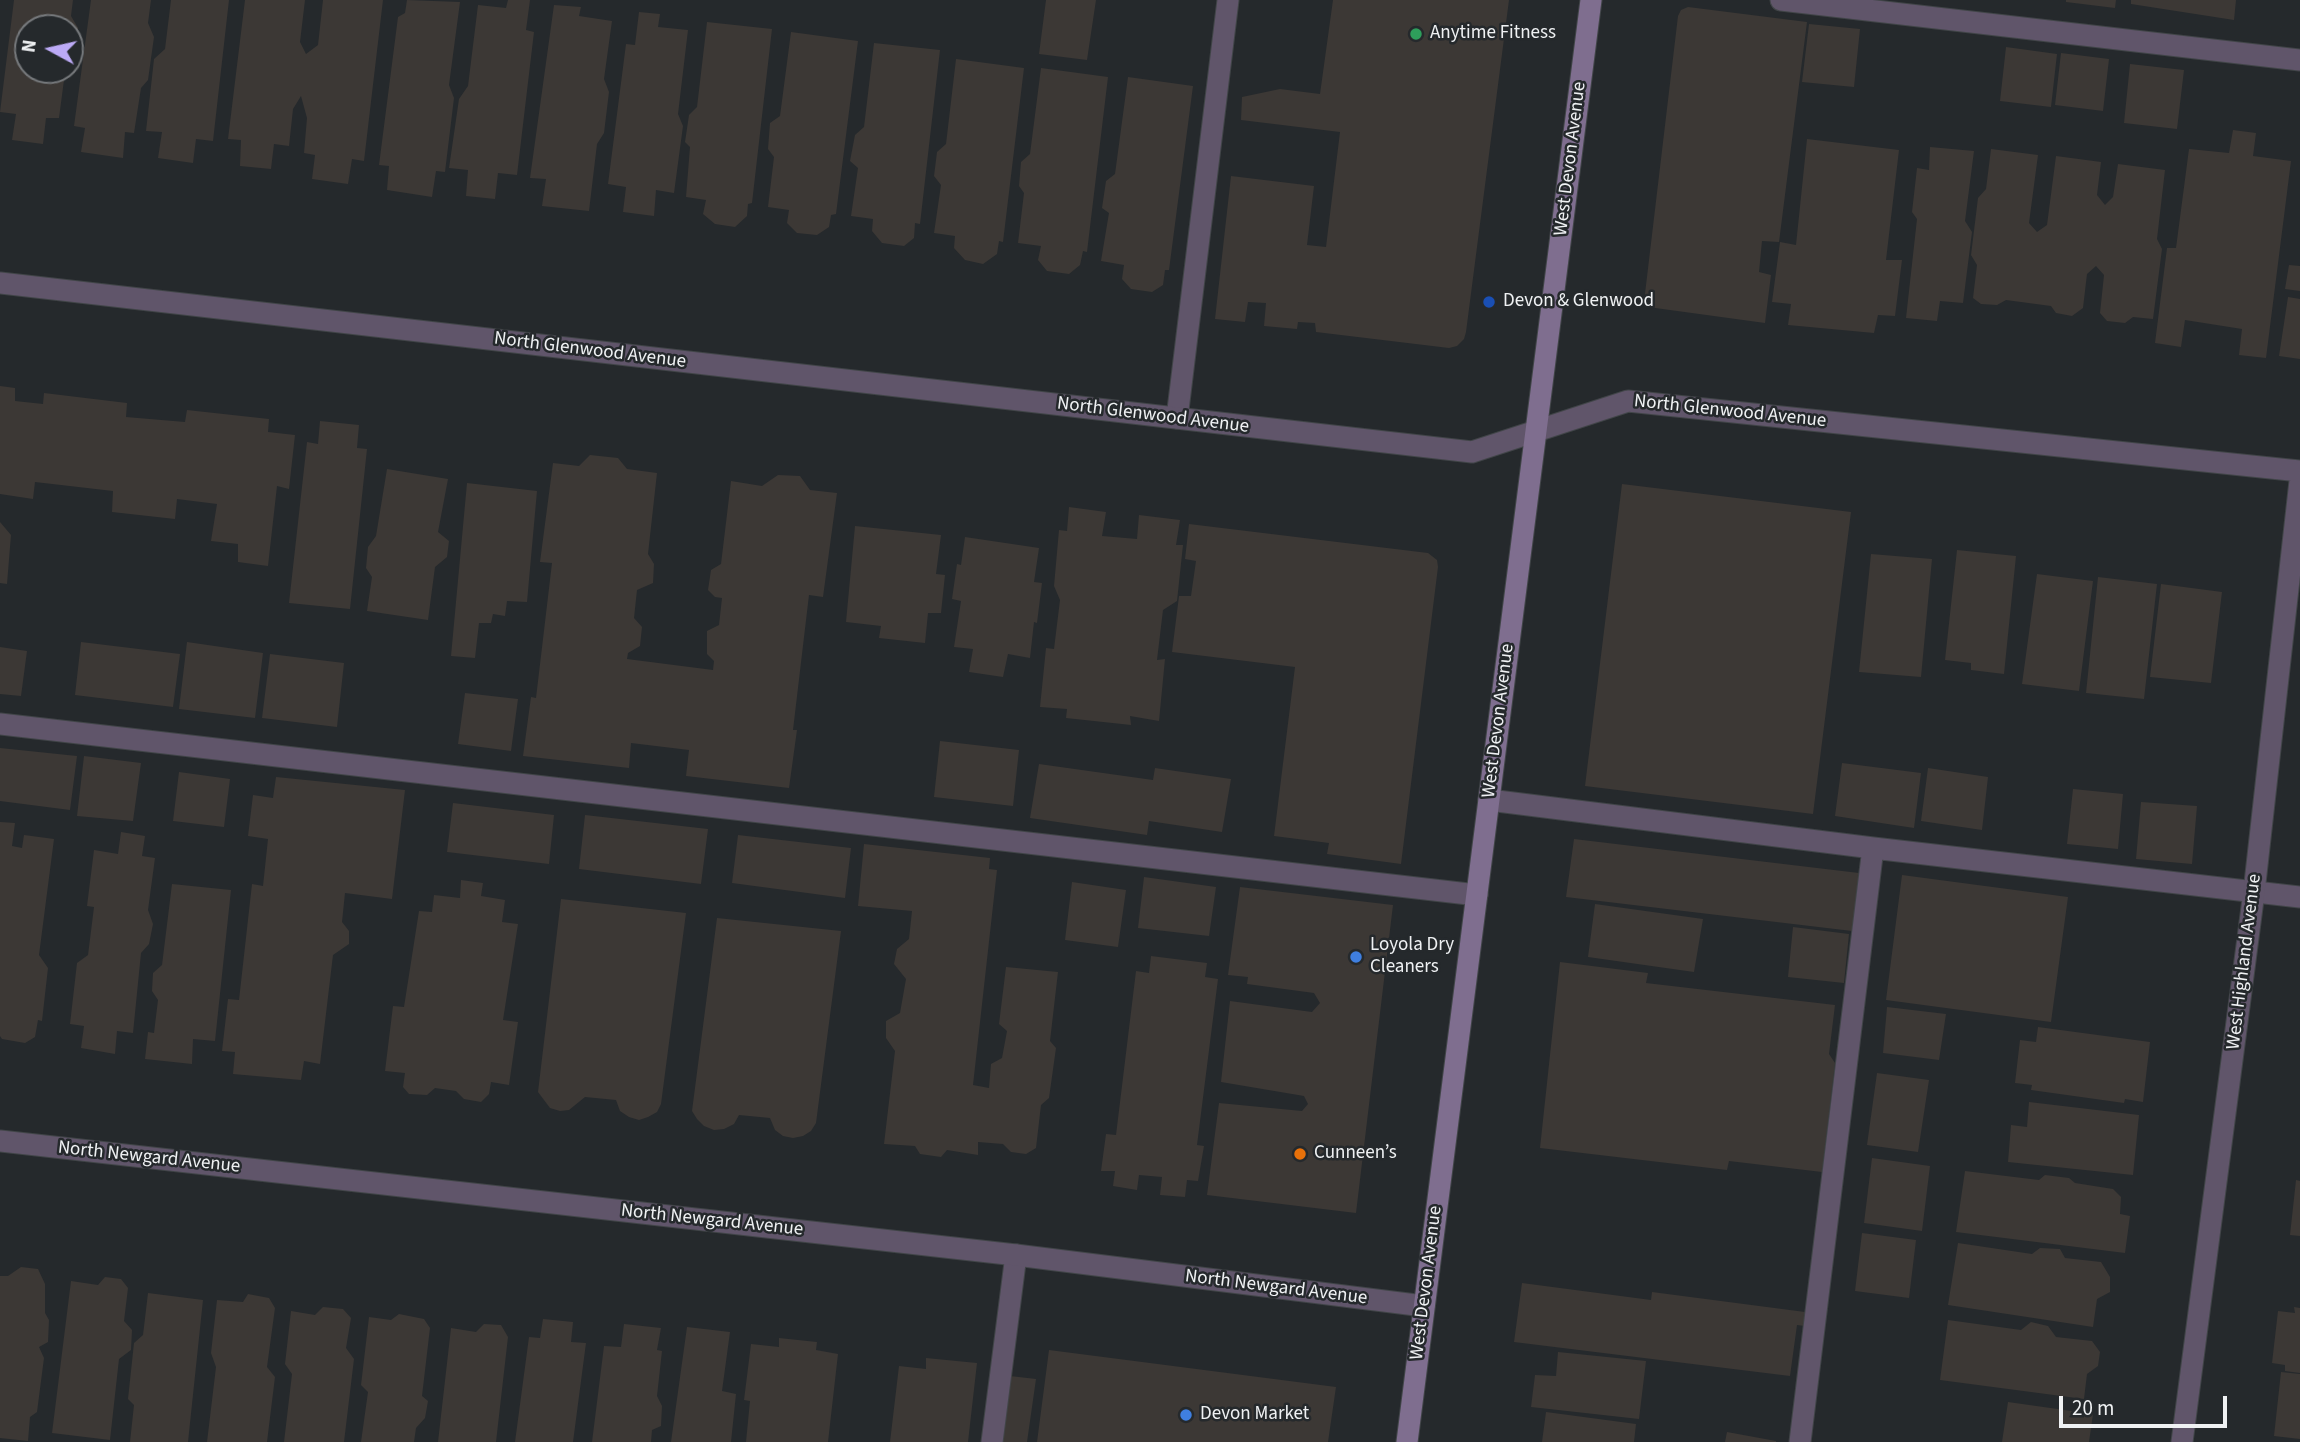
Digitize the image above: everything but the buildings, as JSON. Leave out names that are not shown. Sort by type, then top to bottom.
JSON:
[{"type":"main road","name":"West Devon Avenue","points":[[1407,1442],[1591,0]]},
{"type":"street","points":[[1177,418],[1228,0]]},
{"type":"street","points":[[1781,0],[2300,60]]},
{"type":"street","name":"North Glenwood Avenue","points":[[0,283],[1472,452],[1628,401],[2300,471]]},
{"type":"street","name":"West Highland Avenue","points":[[2182,1442],[2254,892],[2300,481]]},
{"type":"street","points":[[0,724],[1477,895]]},
{"type":"street","points":[[1489,800],[2300,897]]},
{"type":"street","points":[[1800,1442],[1873,848]]},
{"type":"street","name":"North Newgard Avenue","points":[[0,1141],[1016,1255],[1424,1306]]},
{"type":"street","points":[[992,1442],[1016,1255]]},
{"type":"place","name":"Anytime Fitness","points":[[1416,34]]},
{"type":"place","name":"Devon & Glenwood","points":[[1489,302]]},
{"type":"place","name":"Loyola Dry Cleaners","points":[[1356,957]]},
{"type":"place","name":"Cunneen’s","points":[[1300,1154]]},
{"type":"place","name":"Devon Market","points":[[1186,1415]]}]
